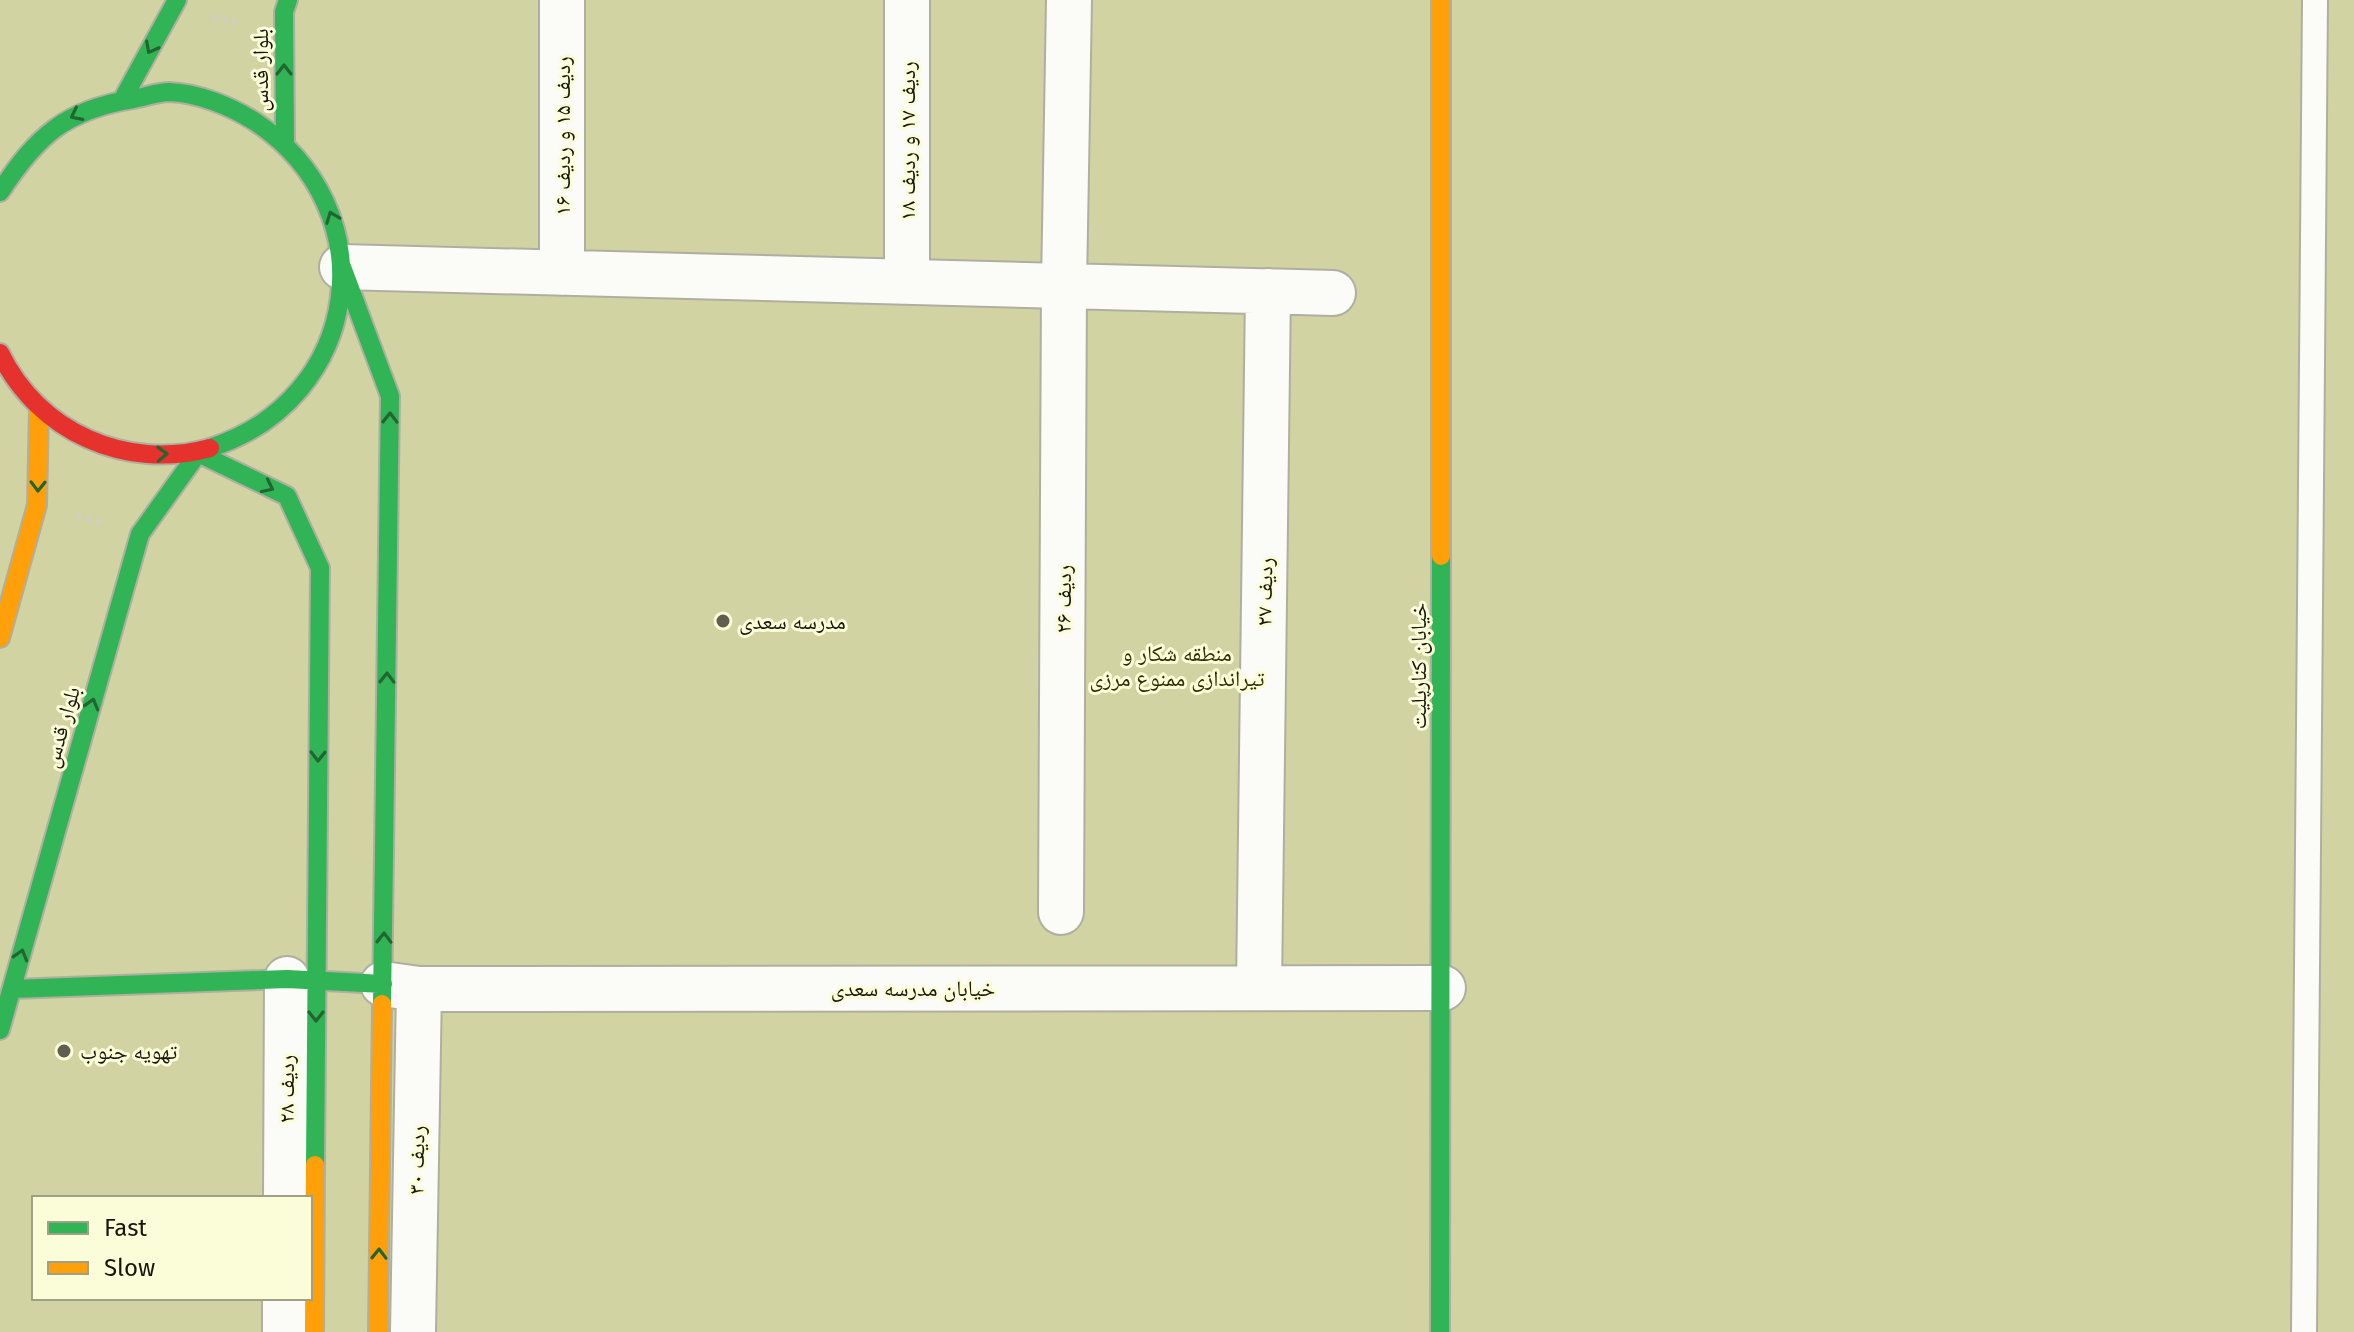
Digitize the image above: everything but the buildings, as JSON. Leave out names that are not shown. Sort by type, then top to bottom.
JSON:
[{"type":"main road","name":"بلوار قدس","points":[[285,140],[284,34],[288,0]]},
{"type":"main road","name":"خیابان کنارپلیت","points":[[1440,1332],[1443,988],[1441,0]]},
{"type":"main road","points":[[125,95],[175,4]]},
{"type":"main road","points":[[0,192],[28,150],[72,115],[125,95],[182,93],[237,108],[285,140],[320,185],[341,238],[343,295],[328,350],[296,398],[252,433],[198,453],[142,455],[87,440],[39,408],[0,353]]},
{"type":"main road","points":[[342,267],[390,396],[401,986],[378,1332]]},
{"type":"main road","points":[[0,638],[37,505],[39,408]]},
{"type":"main road","name":"بلوار قدس","points":[[0,1030],[140,534],[198,453]]},
{"type":"main road","points":[[198,453],[287,496],[320,568],[302,979],[309,1196]]},
{"type":"main road","points":[[12,989],[302,979],[401,986]]},
{"type":"main road","points":[[312,1273],[314,1332]]},
{"type":"street","name":"ردیف ۱۵ و ردیف ۱۶","points":[[562,0],[562,273]]},
{"type":"street","name":"ردیف ۱۷ و ردیف ۱۸","points":[[907,0],[907,282]]},
{"type":"street","name":"ردیف ۲۶","points":[[1061,912],[1064,286],[1069,0]]},
{"type":"street","points":[[342,267],[1333,293]]},
{"type":"street","name":"ردیف ۲۷","points":[[1259,988],[1268,291]]},
{"type":"street","name":"ردیف ۲۸","points":[[286,1196],[302,979]]},
{"type":"street","name":"خیابان مدرسه سعدی","points":[[401,986],[1443,988]]},
{"type":"street","name":"ردیف ۳۰","points":[[401,986],[413,1332]]},
{"type":"street","points":[[285,1300],[285,1332]]},
{"type":"lane","points":[[2304,1332],[2315,0]]},
{"type":"path","points":[[175,4],[284,34]]},
{"type":"path","points":[[37,505],[140,534]]},
{"type":"green space","name":"منطقه شکار و تیراندازی ممنوع مرزی","points":[[0,0],[2354,0],[2354,1332],[0,1332]]},
{"type":"traffic: fast","points":[[125,95],[177,0]]},
{"type":"traffic: fast","points":[[285,140],[284,12],[288,0]]},
{"type":"traffic: fast","points":[[0,192],[40,141],[71,118],[109,104],[165,92],[202,98],[235,110],[254,121],[297,158],[325,202],[339,250],[340,299],[326,346],[300,389],[261,423],[210,448]]},
{"type":"traffic: fast","points":[[342,267],[390,396],[382,1004]]},
{"type":"traffic: fast","points":[[198,453],[287,496],[320,568],[315,1165]]},
{"type":"traffic: fast","points":[[0,1030],[140,534],[198,453]]},
{"type":"traffic: fast","points":[[1440,1332],[1441,556]]},
{"type":"traffic: fast","points":[[12,989],[287,979],[383,984]]},
{"type":"traffic: slow","points":[[1441,0],[1441,556]]},
{"type":"traffic: slow","points":[[0,638],[37,505],[39,408]]},
{"type":"traffic: slow","points":[[378,1332],[382,1004]]},
{"type":"traffic: slow","points":[[314,1332],[315,1165]]},
{"type":"traffic: jam","points":[[0,353],[16,381],[37,404],[61,424],[88,439],[117,449],[147,454],[178,454],[210,448]]},
{"type":"place","name":"مدرسه سعدی","points":[[723,621]]},
{"type":"place","name":"تهویه جنوب","points":[[64,1051]]}]
